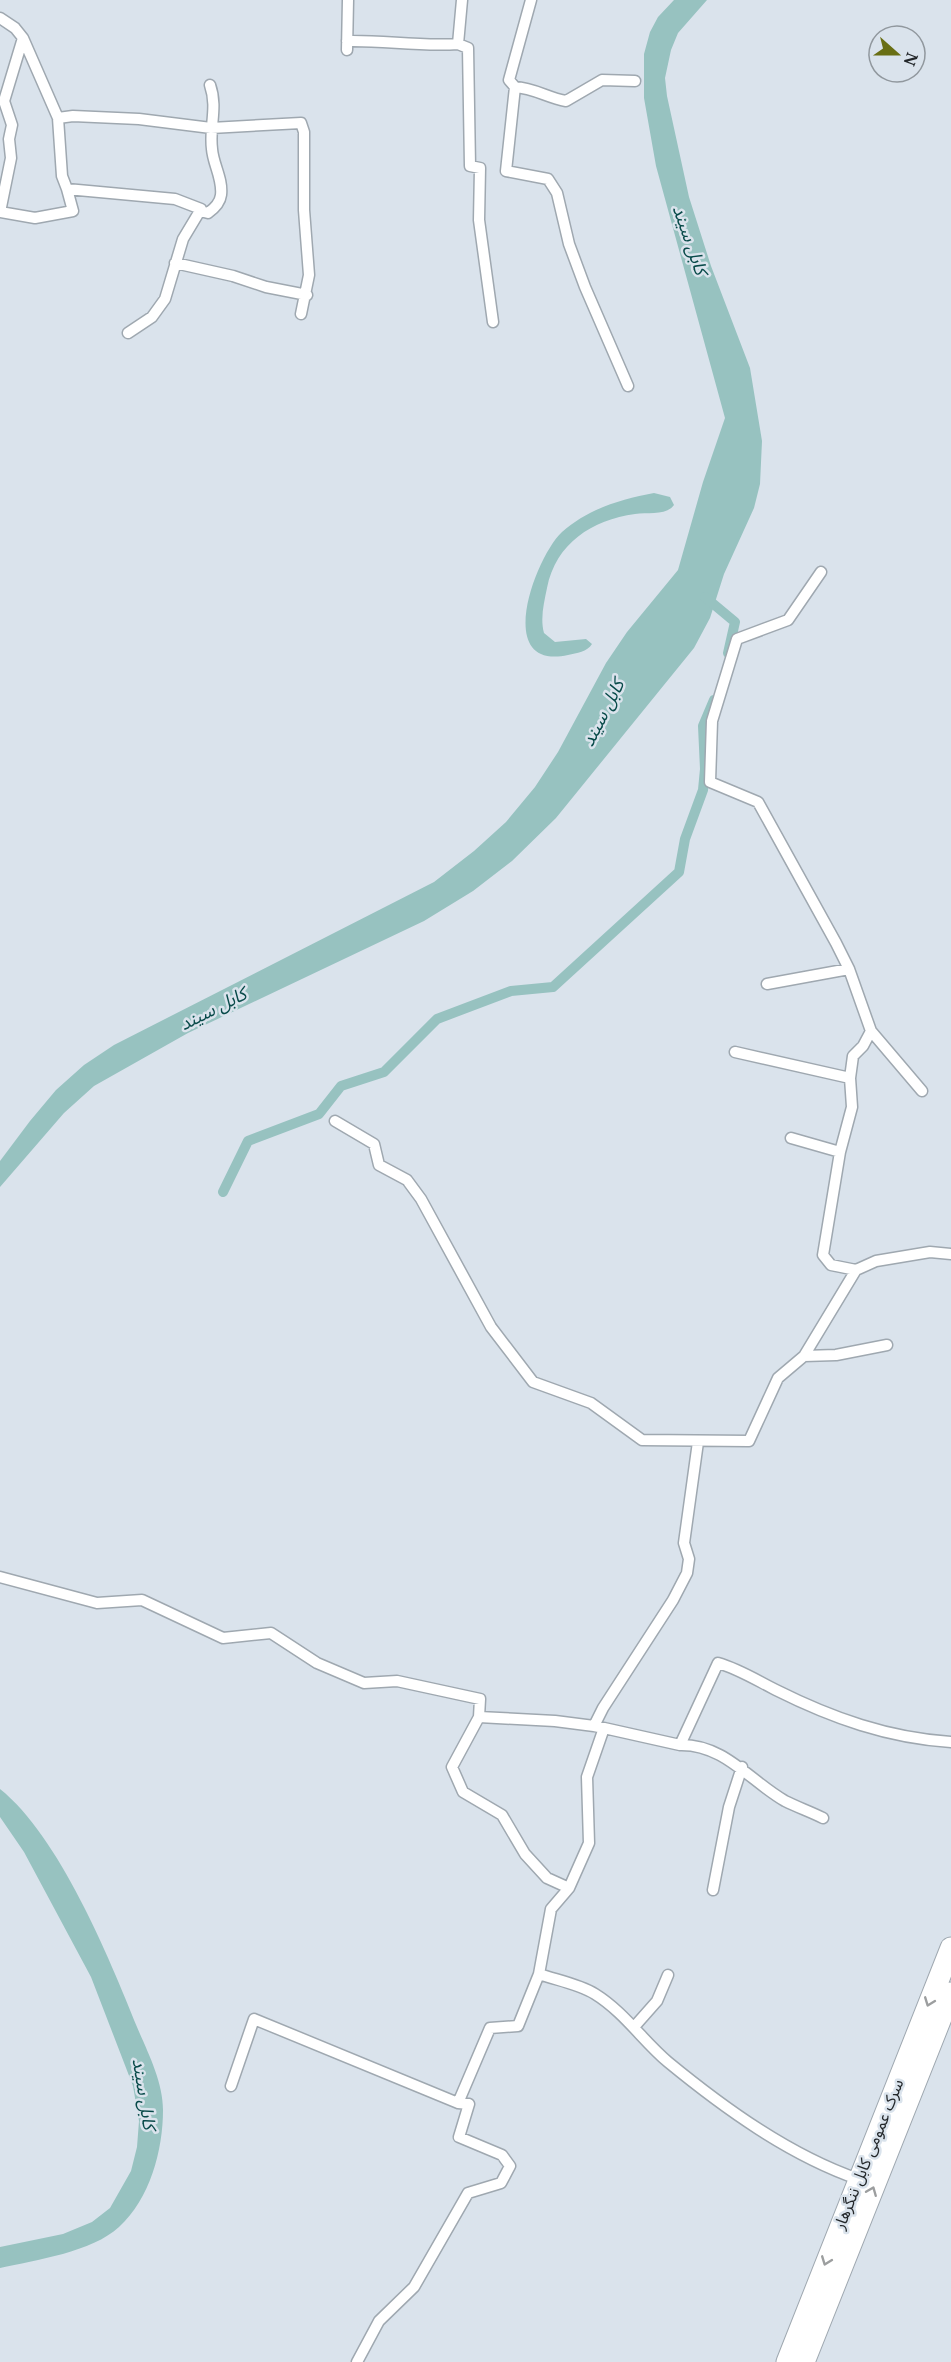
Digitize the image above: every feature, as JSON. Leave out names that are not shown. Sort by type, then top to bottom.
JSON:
[{"type":"highway","name":"سرک عمومی کابل ننگرهار","points":[[787,2362],[951,1948]]},
{"type":"highway","name":"سرک عمومی کابل ننگرهار","points":[[804,2362],[951,1993]]},
{"type":"street","points":[[348,0],[347,46],[372,40],[419,45],[458,44],[468,48],[470,166],[480,168],[479,220],[493,322]]},
{"type":"street","points":[[458,44],[462,0]]},
{"type":"street","points":[[531,0],[509,80],[515,87],[532,88],[555,99],[566,101],[602,80],[635,81]]},
{"type":"street","points":[[0,18],[15,28],[23,38],[58,118],[62,176],[68,189],[73,212],[35,218],[0,212],[11,158],[9,139],[12,126],[4,101],[23,38]]},
{"type":"street","points":[[201,212],[208,213],[213,210],[221,194],[212,150],[211,128],[215,110],[210,85]]},
{"type":"street","points":[[515,87],[506,171],[548,179],[557,193],[569,244],[607,342],[628,386]]},
{"type":"street","points":[[58,118],[73,116],[139,119],[211,128],[297,122],[303,125],[304,210],[309,275],[307,294],[301,314]]},
{"type":"street","points":[[68,189],[175,199],[199,207],[201,212]]},
{"type":"street","points":[[128,333],[152,317],[165,299],[183,240],[201,212]]},
{"type":"street","points":[[175,263],[233,276],[266,287],[307,294]]},
{"type":"street","points":[[821,572],[788,620],[737,639],[712,721],[710,782],[759,802],[849,969],[871,1030],[922,1091]]},
{"type":"street","points":[[767,984],[849,969]]},
{"type":"street","points":[[856,1270],[831,1264],[823,1255],[840,1152],[852,1107],[850,1077],[853,1056],[863,1046],[871,1030]]},
{"type":"street","points":[[735,1052],[850,1077]]},
{"type":"street","points":[[335,1120],[374,1144],[378,1165],[407,1180],[421,1199],[491,1328],[533,1382],[591,1403],[642,1440],[749,1442],[778,1378],[804,1356],[856,1270],[876,1261],[930,1252],[951,1254]]},
{"type":"street","points":[[791,1138],[840,1152]]},
{"type":"street","points":[[804,1356],[836,1355],[887,1345]]},
{"type":"street","points":[[458,2103],[490,2028],[518,2026],[539,1974],[551,1909],[569,1888],[589,1843],[587,1777],[603,1708],[673,1600],[687,1574],[689,1559],[684,1543],[698,1442]]},
{"type":"street","points":[[0,1577],[97,1604],[142,1600],[223,1638],[271,1633],[317,1663],[364,1683],[397,1681],[480,1699],[479,1717],[452,1767],[463,1792],[502,1815],[525,1854],[547,1878],[569,1888]]},
{"type":"street","points":[[680,1745],[718,1663],[739,1669],[775,1690],[861,1727],[913,1740],[951,1742]]},
{"type":"street","points":[[479,1717],[555,1720],[680,1745],[697,1745],[742,1767],[784,1800],[823,1818]]},
{"type":"street","points":[[713,1890],[729,1807],[742,1767]]},
{"type":"street","points":[[539,1974],[594,1994],[634,2027],[657,2053],[710,2096],[780,2141],[858,2179]]},
{"type":"street","points":[[634,2027],[657,2001],[668,1975]]},
{"type":"street","points":[[231,2086],[254,2019],[458,2103],[469,2104],[459,2137],[502,2155],[510,2166],[501,2183],[468,2193],[414,2287],[379,2321],[357,2362]]},
{"type":"water","name":"کابل سيند","points":[[674,0],[707,0],[678,33],[671,50],[665,78],[667,96],[689,197],[711,266],[750,368],[762,441],[760,484],[754,508],[724,574],[710,618],[694,648],[556,818],[512,861],[473,891],[424,921],[188,1033],[94,1086],[64,1113],[0,1187],[0,1161],[56,1090],[84,1065],[114,1045],[434,882],[506,822],[535,787],[558,752],[606,663],[627,632],[678,570],[703,482],[725,418],[656,166],[644,98],[644,54],[650,32],[658,17]]},
{"type":"water","points":[[654,493],[670,497],[674,505],[666,511],[619,517],[591,528],[567,546],[552,572],[543,610],[544,633],[555,642],[586,639],[592,644],[590,647],[582,652],[568,655],[545,655],[531,646],[526,629],[527,608],[532,586],[541,564],[562,532],[594,511],[629,498]]},
{"type":"water","name":"کابل سيند","points":[[0,1789],[22,1810],[42,1836],[80,1899],[150,2057],[158,2078],[163,2110],[160,2141],[153,2173],[139,2203],[119,2227],[108,2236],[79,2249],[0,2268],[0,2247],[63,2234],[92,2222],[110,2208],[131,2171],[137,2147],[139,2121],[133,2086],[91,1977],[24,1852],[0,1817]]},
{"type":"waterway","points":[[705,597],[735,622],[728,653]]},
{"type":"waterway","points":[[223,1192],[248,1141],[319,1114],[341,1086],[384,1072],[437,1019],[511,991],[553,987],[679,872],[685,839],[703,790],[705,769],[703,726],[714,700]]}]
